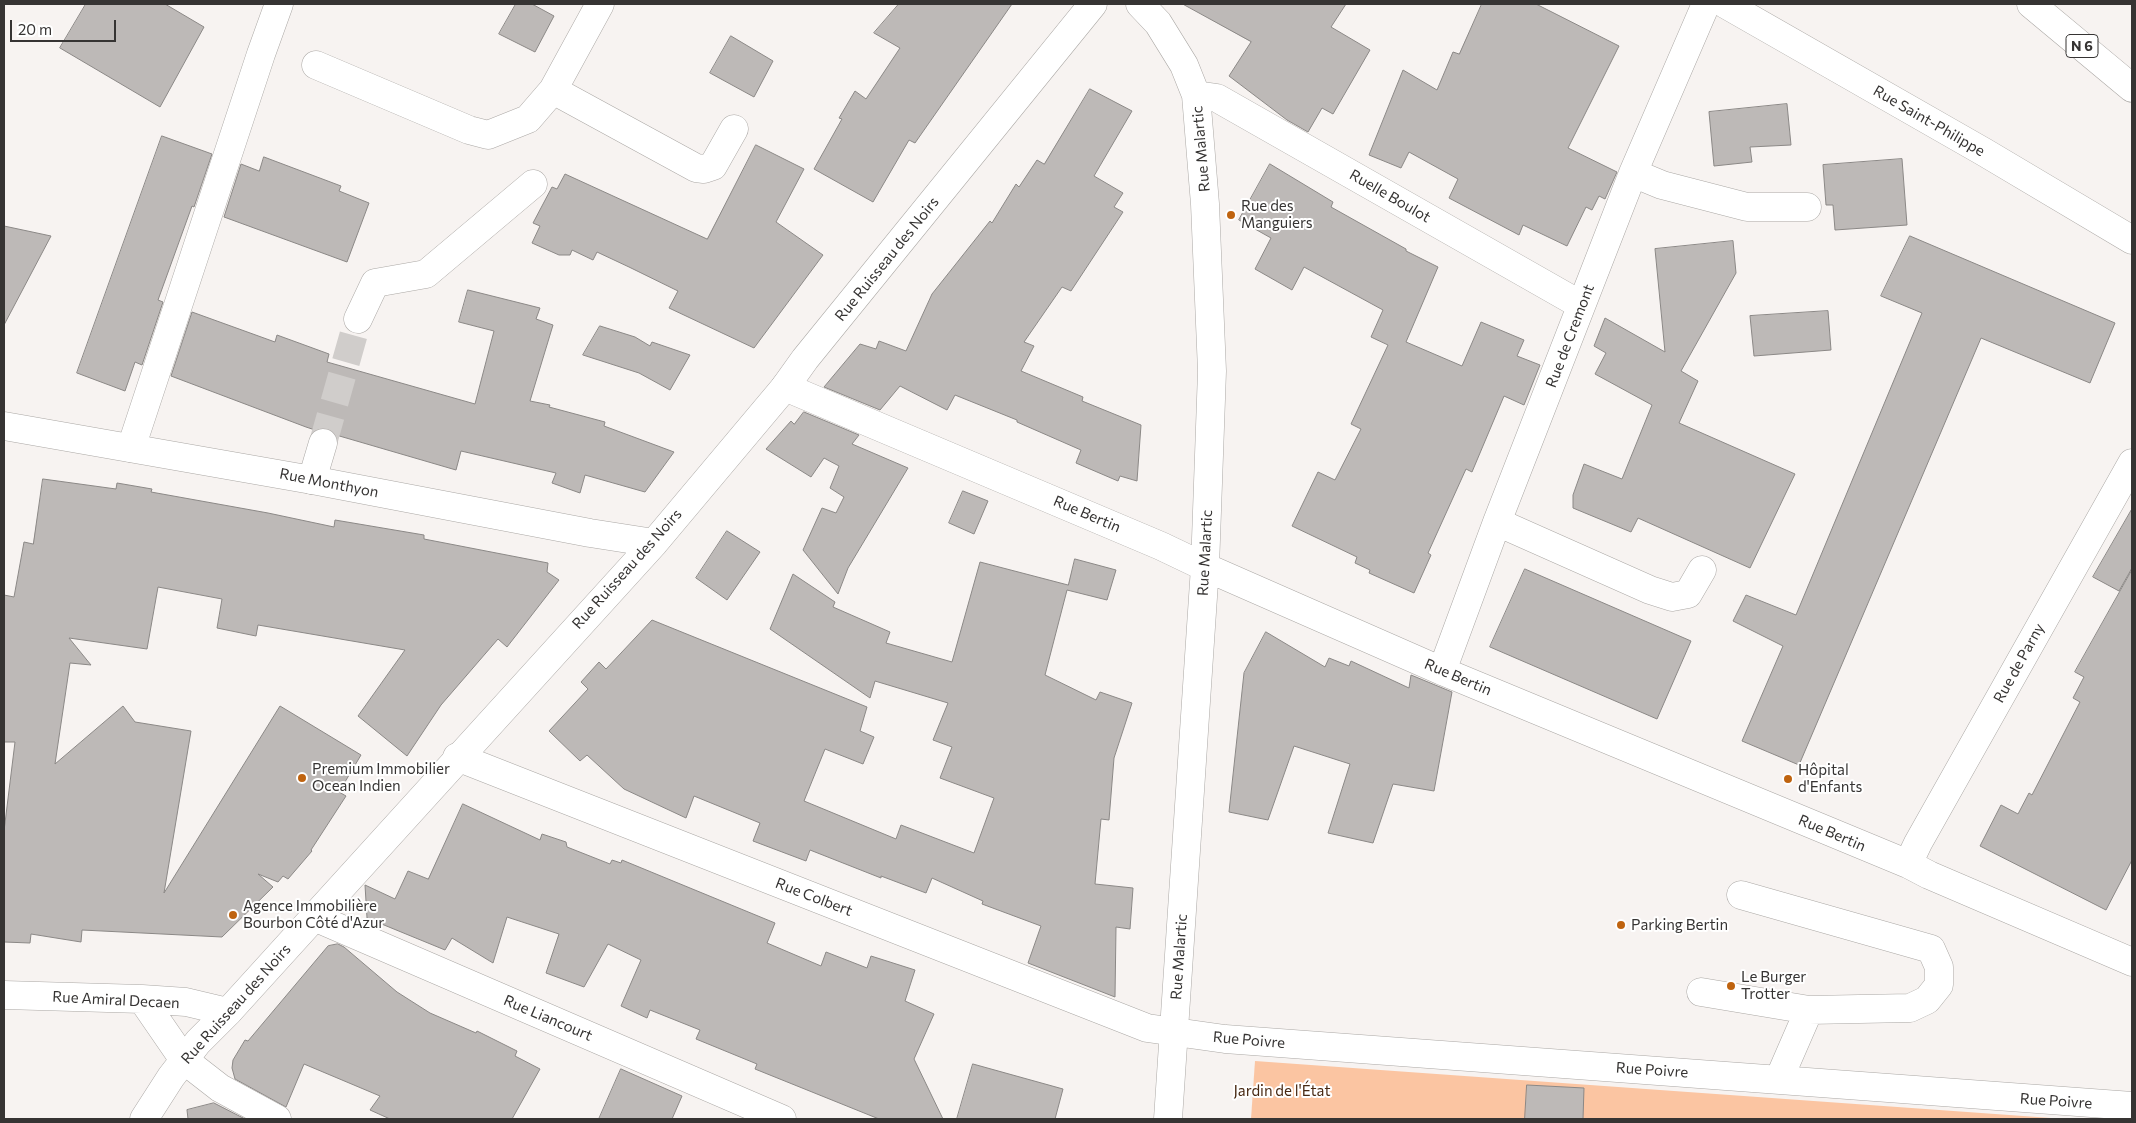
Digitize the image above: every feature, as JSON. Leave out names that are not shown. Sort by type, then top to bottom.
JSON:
[{"type":"street","points":[[131,448],[279,4]]},
{"type":"street","points":[[316,65],[469,130],[488,135],[528,119],[553,90],[600,4]]},
{"type":"street","name":"Rue Ruisseau des Noirs","points":[[144,1119],[171,1077],[198,1042],[228,1012],[654,542],[785,387],[805,359],[1094,4]]},
{"type":"street","name":"Rue Malartic","points":[[1140,4],[1158,23],[1184,65],[1196,95],[1205,204],[1212,371],[1205,567],[1168,1119]]},
{"type":"street","name":"Rue de Cremont","points":[[1442,671],[1497,522],[1633,173],[1706,4]]},
{"type":"street","name":"Rue Saint-Philippe","points":[[1725,4],[1984,152],[2132,240]]},
{"type":"street","name":"N 6","points":[[2031,4],[2132,88]]},
{"type":"street","points":[[553,90],[696,168],[704,169],[713,166],[734,129]]},
{"type":"street","name":"Ruelle Boulot","points":[[1196,95],[1217,98],[1581,305]]},
{"type":"street","points":[[1633,173],[1662,185],[1747,207],[1807,207]]},
{"type":"street","points":[[358,319],[374,284],[426,274],[532,184]]},
{"type":"street","name":"Rue Bertin","points":[[785,387],[1161,546],[1442,671],[1908,864],[1929,875],[2132,962]]},
{"type":"street","name":"Rue Monthyon","points":[[4,426],[312,480],[590,533],[654,542]]},
{"type":"street","points":[[312,480],[323,443]]},
{"type":"street","name":"Rue de Parny","points":[[1908,864],[1918,843],[2132,463]]},
{"type":"street","points":[[1497,522],[1650,590],[1672,597],[1688,594],[1702,570]]},
{"type":"street","name":"Rue Colbert","points":[[458,757],[1138,1024],[1173,1032]]},
{"type":"street","points":[[1701,992],[1809,1010],[1910,1008],[1927,1000],[1939,985],[1938,967],[1931,949],[1741,895]]},
{"type":"street","name":"Rue Liancourt","points":[[314,917],[782,1119]]},
{"type":"street","name":"Rue Amiral Decaen","points":[[4,996],[142,999],[186,1002],[228,1012]]},
{"type":"street","points":[[142,999],[184,1060],[220,1088],[277,1119]]},
{"type":"street","points":[[1779,1080],[1809,1010]]},
{"type":"street","name":"Rue Poivre","points":[[1173,1032],[1225,1039],[2132,1106]]},
{"type":"green space","name":"Jardin de l'État","points":[[1255,1061],[2065,1119],[1251,1119]]},
{"type":"building","points":[[86,4],[165,4],[204,27],[160,107],[60,48]]},
{"type":"building","points":[[516,4],[532,4],[554,16],[535,52],[499,34]]},
{"type":"building","points":[[899,4],[1012,4],[915,143],[909,140],[873,202],[814,169],[842,119],[839,118],[855,91],[866,99],[900,48],[874,33]]},
{"type":"building","points":[[1183,4],[1346,4],[1331,27],[1370,50],[1333,114],[1322,108],[1308,132],[1287,120],[1229,76],[1251,42]]},
{"type":"building","points":[[1482,4],[1536,4],[1619,46],[1568,148],[1617,172],[1605,199],[1599,196],[1592,210],[1586,207],[1567,246],[1523,225],[1519,235],[1449,198],[1458,179],[1409,152],[1401,168],[1369,155],[1403,70],[1437,90],[1453,52],[1459,54]]},
{"type":"building","points":[[731,36],[773,61],[754,97],[710,73]]},
{"type":"building","points":[[1090,89],[1132,111],[1094,176],[1123,193],[1114,207],[1123,212],[1071,291],[1062,287],[1024,342],[1034,346],[1021,371],[1083,397],[1082,401],[1141,425],[1137,481],[1120,476],[1118,481],[1076,463],[1081,450],[1017,422],[1017,420],[955,395],[947,410],[900,386],[880,410],[824,387],[860,344],[876,349],[879,341],[906,351],[932,294],[990,221],[992,223],[1016,184],[1019,187],[1037,160],[1044,164]]},
{"type":"building","points":[[1787,104],[1791,145],[1750,147],[1752,162],[1714,166],[1709,112]]},
{"type":"building","points":[[162,136],[212,154],[194,207],[192,206],[158,300],[163,302],[142,365],[135,362],[125,391],[77,373]]},
{"type":"building","points":[[756,145],[804,169],[776,222],[823,255],[754,348],[669,308],[678,291],[629,267],[597,252],[593,260],[572,250],[570,255],[559,255],[532,243],[540,226],[533,223],[552,187],[557,189],[565,174],[707,239]]},
{"type":"building","points":[[264,157],[341,186],[339,191],[369,203],[347,262],[224,217],[241,164],[259,171]]},
{"type":"building","points":[[1902,159],[1907,225],[1835,230],[1833,205],[1826,205],[1823,165]]},
{"type":"building","points":[[1270,164],[1333,202],[1331,207],[1406,249],[1406,251],[1438,267],[1406,342],[1462,366],[1481,322],[1524,340],[1517,356],[1540,365],[1524,405],[1504,396],[1472,472],[1466,469],[1428,553],[1431,555],[1414,593],[1369,573],[1370,570],[1355,563],[1357,557],[1292,526],[1318,472],[1335,480],[1361,429],[1351,424],[1388,345],[1371,337],[1383,310],[1304,267],[1292,290],[1255,269],[1271,238],[1239,220]]},
{"type":"building","points":[[4,226],[51,236],[4,325]]},
{"type":"building","points":[[1910,236],[2115,323],[2090,383],[1981,338],[1799,765],[1742,741],[1783,646],[1733,621],[1746,595],[1796,615],[1922,313],[1881,296]]},
{"type":"building","points":[[1733,241],[1736,273],[1681,371],[1698,381],[1679,423],[1795,474],[1750,568],[1638,518],[1631,532],[1573,508],[1573,495],[1584,464],[1622,479],[1652,405],[1595,374],[1606,353],[1594,346],[1605,318],[1665,352],[1655,249]]},
{"type":"building","points":[[468,290],[540,308],[536,319],[553,325],[530,401],[550,405],[549,407],[605,422],[604,426],[674,452],[645,492],[585,475],[580,493],[552,483],[556,473],[461,451],[456,470],[336,435],[327,428],[315,430],[171,376],[192,312],[275,342],[277,335],[329,354],[327,362],[475,404],[494,331],[459,322]]},
{"type":"building","points":[[1828,311],[1831,350],[1754,356],[1750,316]]},
{"type":"building","points":[[600,326],[635,337],[650,346],[652,342],[690,355],[670,390],[639,373],[583,355]]},
{"type":"building","points":[[804,412],[859,435],[852,444],[908,468],[848,568],[838,594],[803,550],[822,508],[836,513],[844,497],[830,488],[839,466],[824,458],[811,477],[766,449],[791,421],[794,424]]},
{"type":"building","points":[[43,479],[116,489],[117,483],[152,489],[151,492],[334,527],[335,520],[424,535],[424,539],[548,563],[547,572],[559,580],[507,647],[498,639],[441,705],[407,756],[358,716],[405,650],[258,625],[256,636],[217,628],[222,599],[158,587],[147,649],[69,638],[91,665],[70,663],[55,764],[123,706],[135,722],[191,731],[164,893],[280,706],[361,755],[339,792],[346,796],[312,851],[288,879],[283,876],[278,882],[258,874],[273,887],[222,937],[82,930],[81,942],[31,934],[30,943],[4,942],[4,831],[15,742],[4,742],[4,595],[14,597],[24,542],[33,544]]},
{"type":"building","points":[[963,491],[988,501],[974,534],[949,523]]},
{"type":"building","points":[[2132,509],[2132,568],[2119,591],[2093,577]]},
{"type":"building","points":[[727,531],[760,552],[727,600],[696,578]]},
{"type":"building","points":[[1075,559],[1116,570],[1107,600],[1067,590],[1045,675],[1096,700],[1100,692],[1132,703],[1114,758],[1109,820],[1101,819],[1095,884],[1133,888],[1130,929],[1116,927],[1115,997],[1028,963],[1041,926],[982,904],[983,901],[932,878],[926,893],[881,876],[881,878],[810,850],[806,861],[753,841],[760,823],[694,796],[686,818],[624,789],[587,755],[580,761],[549,731],[588,689],[581,682],[599,662],[606,669],[652,620],[867,707],[860,731],[874,737],[863,764],[825,749],[804,801],[896,839],[901,825],[974,853],[994,798],[940,778],[952,747],[933,740],[948,703],[875,681],[870,698],[770,629],[793,574],[835,602],[833,607],[890,632],[886,643],[952,662],[980,562],[1068,585]]},
{"type":"building","points":[[1525,569],[1691,641],[1657,719],[1490,647]]},
{"type":"building","points":[[2132,570],[2132,860],[2106,910],[1980,846],[2001,805],[2018,814],[2029,793],[2032,795],[2080,702],[2073,698],[2084,677],[2075,672]]},
{"type":"building","points":[[1266,632],[1325,667],[1329,658],[1349,666],[1351,661],[1409,688],[1411,675],[1452,692],[1434,791],[1393,784],[1373,843],[1328,833],[1350,764],[1294,746],[1268,820],[1229,812],[1244,673]]},
{"type":"building","points":[[463,804],[540,840],[542,834],[566,842],[567,847],[610,864],[612,860],[621,863],[622,860],[775,923],[767,943],[821,966],[826,952],[867,968],[871,956],[915,970],[905,1001],[934,1014],[914,1059],[943,1119],[879,1119],[755,1069],[757,1064],[696,1039],[700,1030],[650,1010],[647,1018],[621,1006],[641,960],[608,944],[584,987],[546,973],[559,934],[507,917],[493,963],[452,938],[445,950],[367,918],[365,885],[395,899],[408,871],[428,879]]},
{"type":"building","points":[[338,944],[397,992],[430,1013],[476,1033],[477,1031],[517,1051],[515,1056],[540,1069],[512,1119],[390,1119],[370,1110],[380,1096],[304,1064],[286,1107],[235,1079],[232,1068],[233,1060],[245,1040],[248,1041],[328,946]]},
{"type":"building","points":[[973,1064],[1063,1089],[1055,1119],[957,1119]]},
{"type":"building","points":[[621,1069],[682,1096],[672,1119],[599,1119]]},
{"type":"building","points":[[1527,1085],[1584,1088],[1583,1119],[1525,1119]]},
{"type":"building","points":[[214,1103],[245,1119],[188,1119],[187,1110]]},
{"type":"tunnel","points":[[323,443],[358,319]]},
{"type":"place","name":"Rue des Manguiers","points":[[1231,215]]},
{"type":"place","name":"Premium Immobilier Ocean Indien","points":[[302,778]]},
{"type":"place","name":"Hôpital d'Enfants","points":[[1788,779]]},
{"type":"place","name":"Agence Immobilière Bourbon Côté d'Azur","points":[[233,915]]},
{"type":"place","name":"Parking Bertin","points":[[1621,925]]},
{"type":"place","name":"Le Burger Trotter","points":[[1731,986]]}]
